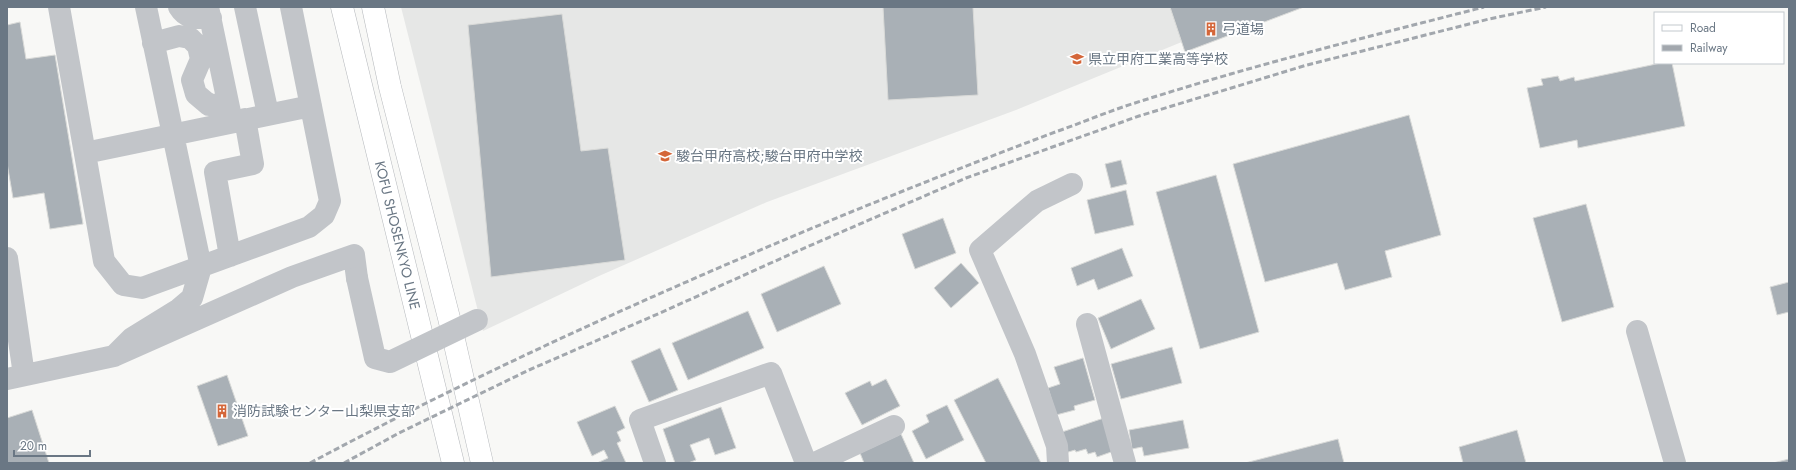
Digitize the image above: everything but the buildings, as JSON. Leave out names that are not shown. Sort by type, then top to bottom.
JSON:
[{"type":"main road","name":"KOFU SHOSENKYO LINE","points":[[342,7],[454,463]]},
{"type":"main road","name":"KOFU SHOSENKYO LINE","points":[[373,7],[390,87],[449,318],[482,463]]},
{"type":"street","points":[[59,7],[104,261],[123,285],[142,288],[309,227],[324,215],[330,201],[291,7]]},
{"type":"street","points":[[114,356],[132,338],[179,309],[192,298],[201,267],[146,7]]},
{"type":"street","points":[[179,7],[183,13],[193,19],[209,12],[235,115],[253,164],[215,172],[230,256]]},
{"type":"street","points":[[245,7],[268,114]]},
{"type":"street","points":[[153,43],[179,36],[190,38],[198,46],[201,59],[192,80],[196,94],[209,105],[235,115]]},
{"type":"street","points":[[85,153],[173,134],[235,115],[268,114],[311,106]]},
{"type":"street","points":[[1058,463],[1057,446],[1025,354],[980,250],[1037,201],[1072,184]]},
{"type":"street","points":[[7,258],[16,377],[114,356],[292,277],[354,255],[357,278],[375,358],[390,362],[477,320]]},
{"type":"street","points":[[1087,324],[1126,463]]},
{"type":"street","points":[[1638,331],[1675,463]]},
{"type":"street","points":[[655,463],[640,420],[770,373],[806,463]]},
{"type":"street","points":[[815,463],[894,426]]},
{"type":"shaded area","name":"駿台甲府高校;駿台甲府中学校","points":[[401,7],[1267,7],[1016,110],[767,202],[599,276],[483,331]]},
{"type":"railway","points":[[310,463],[376,428],[510,362],[645,300],[851,212],[980,161],[1116,109],[1178,89],[1309,52],[1484,7]]},
{"type":"railway","points":[[344,463],[399,433],[529,370],[966,178],[1139,116],[1307,65],[1489,19],[1546,7]]},
{"type":"place","name":"弓道場","points":[[1211,29]]},
{"type":"place","name":"県立甲府工業高等学校","points":[[1077,59]]},
{"type":"place","name":"駿台甲府高校;駿台甲府中学校","points":[[665,156]]},
{"type":"place","name":"消防試験センター山梨県支部","points":[[222,411]]}]
